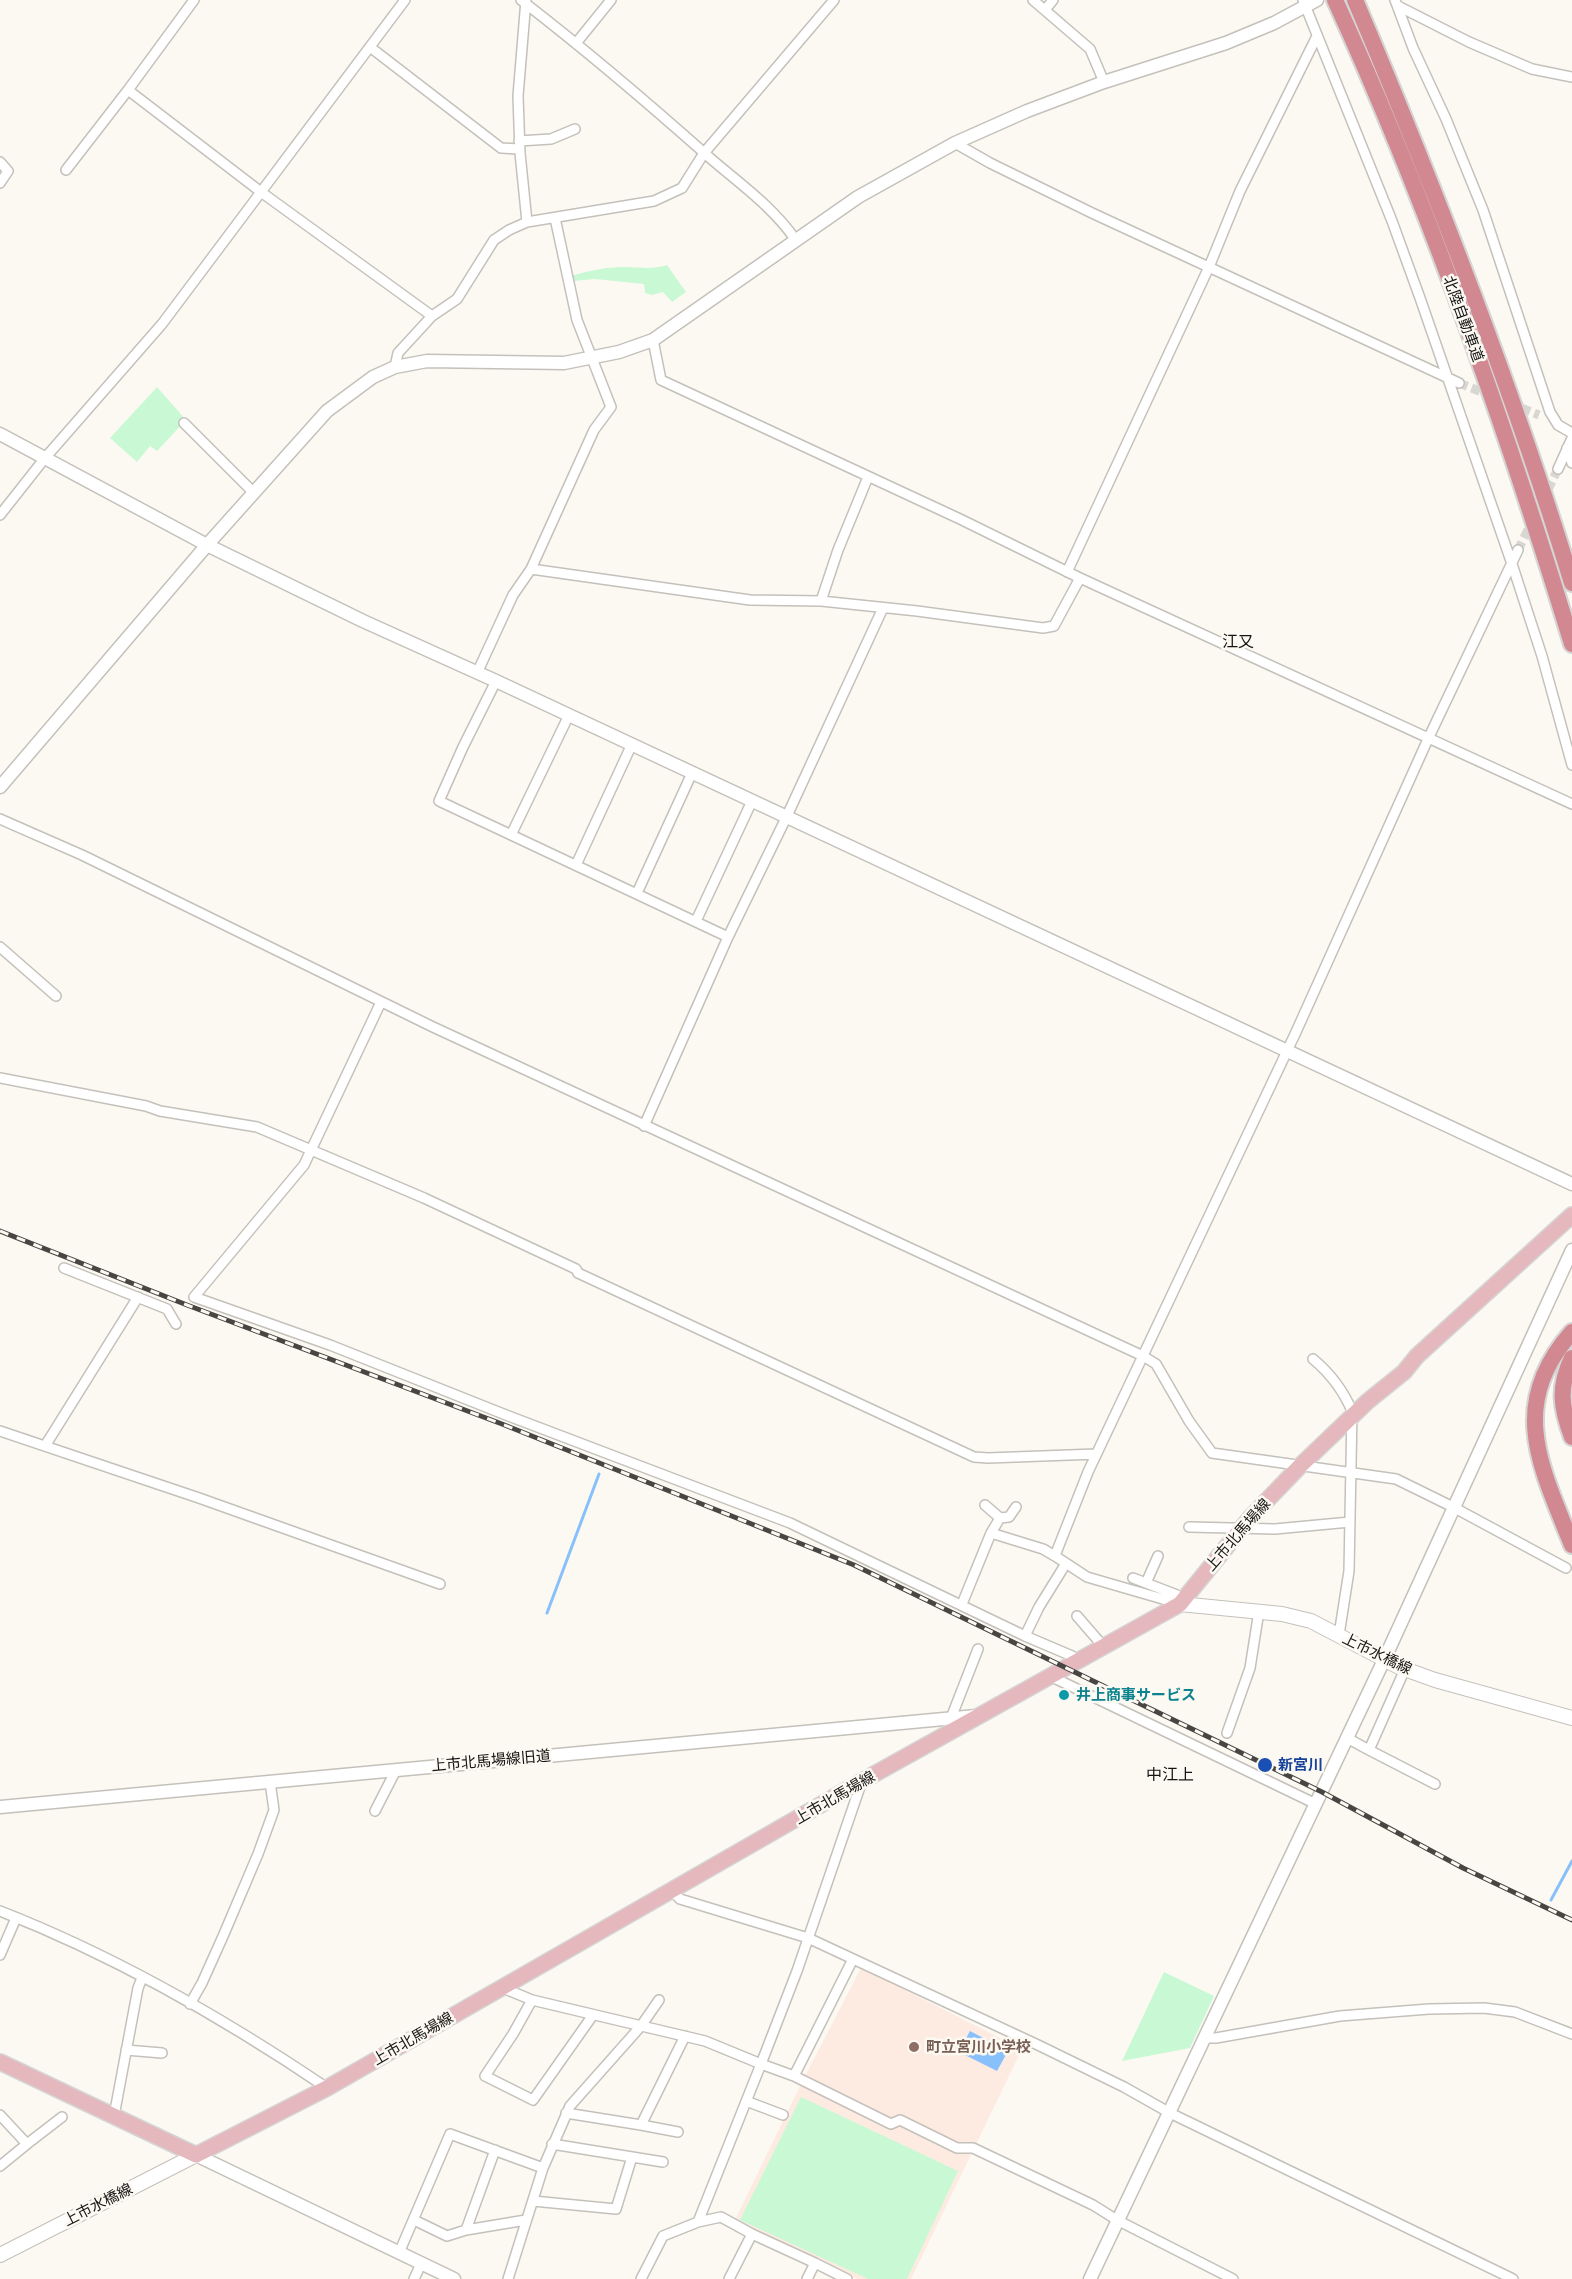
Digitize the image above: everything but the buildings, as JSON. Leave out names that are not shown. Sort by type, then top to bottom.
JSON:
[{"type":"highway","name":"北陸自動車道","points":[[1335,0],[1394,138],[1446,273],[1505,434],[1572,644]]},
{"type":"highway","name":"北陸自動車道","points":[[1355,0],[1411,132],[1464,268],[1520,423],[1572,582]]},
{"type":"highway","points":[[1572,1332],[1555,1351],[1543,1374],[1534,1421],[1535,1438],[1543,1471],[1572,1545]]},
{"type":"highway","points":[[1572,1358],[1562,1384],[1562,1402],[1572,1437]]},
{"type":"main road","name":"上市北馬場線","points":[[196,2155],[327,2088],[862,1781],[1180,1604],[1241,1529],[1300,1466],[1572,1215]]},
{"type":"main road","name":"上市水橋線","points":[[1180,1604],[1259,1611],[1311,1621],[1405,1669],[1435,1680],[1572,1718]]},
{"type":"main road","points":[[0,2062],[196,2155]]},
{"type":"main road","name":"上市水橋線","points":[[0,2255],[196,2155]]},
{"type":"street","points":[[66,170],[194,0]]},
{"type":"street","points":[[0,515],[45,458],[162,324],[405,0]]},
{"type":"street","points":[[577,42],[611,0]]},
{"type":"street","points":[[395,368],[398,353],[432,316],[457,299],[494,240],[509,230],[527,222],[654,201],[682,188],[704,153],[834,0]]},
{"type":"street","points":[[1033,0],[1090,49],[1104,82]]},
{"type":"street","points":[[1045,10],[1053,0]]},
{"type":"street","points":[[524,1],[577,42],[784,222],[795,239]]},
{"type":"street","points":[[524,1],[518,96],[519,145],[527,222]]},
{"type":"street","points":[[0,787],[207,545],[327,411],[373,377],[395,368],[427,361],[564,363],[619,352],[653,340],[858,197],[955,143],[1027,111],[1104,82],[1226,43],[1274,23],[1308,2],[1317,36],[1392,221],[1448,378],[1542,656],[1572,765]]},
{"type":"street","points":[[1397,3],[1469,42],[1532,69],[1572,77]]},
{"type":"street","points":[[1397,3],[1413,48],[1446,119],[1483,210],[1550,412],[1558,425],[1572,433]]},
{"type":"street","points":[[1067,572],[1209,267],[1240,191],[1317,36]]},
{"type":"street","points":[[370,47],[501,148],[551,139],[575,129]]},
{"type":"street","points":[[128,90],[261,192],[432,316]]},
{"type":"street","points":[[955,143],[1010,173],[1459,382]]},
{"type":"street","points":[[0,162],[8,171],[0,183]]},
{"type":"street","points":[[477,673],[513,595],[531,569],[594,430],[610,407],[577,321],[555,218]]},
{"type":"street","points":[[653,340],[661,380],[1067,572],[1572,804]]},
{"type":"street","points":[[1539,415],[1550,412]]},
{"type":"street","points":[[184,423],[254,493]]},
{"type":"street","points":[[0,434],[207,545],[363,621],[1287,1049],[1572,1184]]},
{"type":"street","points":[[1558,469],[1572,438]]},
{"type":"street","points":[[1567,448],[1572,463]]},
{"type":"street","points":[[821,601],[838,550],[868,477]]},
{"type":"street","points":[[1055,1556],[1096,1454],[1518,550]]},
{"type":"street","points":[[531,569],[750,600],[821,601],[1043,628],[1054,626],[1080,578]]},
{"type":"street","points":[[644,1126],[728,937],[883,608]]},
{"type":"street","points":[[496,681],[439,801],[728,937]]},
{"type":"street","points":[[511,835],[568,715]]},
{"type":"street","points":[[576,865],[632,744]]},
{"type":"street","points":[[637,893],[692,773]]},
{"type":"street","points":[[696,921],[752,801]]},
{"type":"street","points":[[0,819],[82,855],[381,1002],[644,1126],[1143,1356],[1155,1364],[1189,1421],[1212,1453],[1352,1472],[1404,1482],[1566,1568]]},
{"type":"street","points":[[0,948],[56,996]]},
{"type":"street","points":[[381,1002],[304,1165],[194,1297],[330,1345],[790,1523],[1025,1636],[1072,1656],[1077,1661]]},
{"type":"street","points":[[0,1078],[146,1106],[160,1111],[257,1127],[312,1149],[576,1269],[578,1274],[974,1457],[1096,1454]]},
{"type":"street","points":[[1092,2278],[1117,2220],[1384,1660],[1572,1250]]},
{"type":"street","points":[[64,1268],[167,1309],[176,1324]]},
{"type":"street","points":[[45,1446],[138,1297]]},
{"type":"street","points":[[1313,1359],[1342,1389],[1352,1411],[1349,1571],[1339,1635]]},
{"type":"street","points":[[0,1431],[440,1584]]},
{"type":"street","points":[[985,1505],[1000,1518],[1009,1517],[1016,1507]]},
{"type":"street","points":[[962,1604],[1000,1518]]},
{"type":"street","points":[[1189,1527],[1275,1529],[1350,1522]]},
{"type":"street","points":[[992,1533],[1043,1549],[1087,1577],[1180,1604]]},
{"type":"street","points":[[1146,1583],[1158,1556]]},
{"type":"street","points":[[1025,1636],[1039,1607],[1065,1565]]},
{"type":"street","points":[[1133,1578],[1177,1595],[1180,1604]]},
{"type":"street","points":[[1227,1733],[1250,1668],[1259,1611]]},
{"type":"street","points":[[1077,1616],[1103,1646]]},
{"type":"street","points":[[951,1718],[978,1649]]},
{"type":"street","points":[[1370,1750],[1405,1669]]},
{"type":"street","points":[[1050,1676],[1316,1804]]},
{"type":"street","name":"上市北馬場線旧道","points":[[0,1807],[982,1716]]},
{"type":"street","points":[[1347,1738],[1435,1784]]},
{"type":"street","points":[[375,1811],[396,1770]]},
{"type":"street","points":[[698,2222],[797,1971],[862,1781]]},
{"type":"street","points":[[190,2004],[202,1983],[258,1854],[274,1810],[270,1782]]},
{"type":"street","points":[[672,1891],[680,1899],[808,1938],[1057,2054],[1170,2113],[1513,2279]]},
{"type":"street","points":[[0,1911],[80,1946],[142,1978],[259,2042],[327,2088]]},
{"type":"street","points":[[0,1955],[16,1918]]},
{"type":"street","points":[[794,2076],[853,1959]]},
{"type":"street","points":[[114,2116],[138,1988],[142,1978]]},
{"type":"street","points":[[503,1988],[532,2000],[705,2041],[794,2076],[891,2124],[900,2120],[957,2148],[972,2148],[1093,2205],[1227,2278]]},
{"type":"street","points":[[532,2000],[485,2076],[533,2100],[593,2015]]},
{"type":"street","points":[[508,2279],[543,2168],[566,2113],[641,2026],[659,2000]]},
{"type":"street","points":[[1204,2038],[1216,2038],[1340,2016],[1429,2009],[1484,2008],[1515,2012],[1572,2034]]},
{"type":"street","points":[[641,2125],[685,2036]]},
{"type":"street","points":[[126,2050],[162,2054]]},
{"type":"street","points":[[746,2101],[783,2115]]},
{"type":"street","points":[[566,2113],[678,2132]]},
{"type":"street","points":[[0,2115],[27,2144]]},
{"type":"street","points":[[0,2166],[62,2117]]},
{"type":"street","points":[[399,2253],[450,2134],[543,2168]]},
{"type":"street","points":[[552,2144],[663,2162]]},
{"type":"street","points":[[466,2230],[495,2151]]},
{"type":"street","points":[[196,2155],[454,2279]]},
{"type":"street","points":[[534,2201],[616,2209],[632,2157]]},
{"type":"street","points":[[641,2279],[663,2236],[698,2222],[721,2217],[847,2279]]},
{"type":"street","points":[[414,2220],[447,2236],[466,2230],[526,2220]]},
{"type":"street","points":[[729,2279],[752,2234]]},
{"type":"street","points":[[807,2279],[815,2263]]},
{"type":"street","points":[[414,2279],[422,2264]]},
{"type":"shaded area","points":[[861,1968],[1022,2049],[911,2279],[858,2279],[735,2220]]},
{"type":"green space","points":[[667,265],[686,292],[672,302],[663,292],[652,295],[645,293],[644,284],[595,279],[573,281],[571,276],[610,268],[650,268]]},
{"type":"green space","points":[[157,387],[186,420],[157,451],[150,446],[137,462],[110,438]]},
{"type":"green space","points":[[1164,1972],[1214,1996],[1190,2048],[1122,2061]]},
{"type":"green space","points":[[801,2097],[958,2171],[907,2279],[868,2279],[740,2220]]},
{"type":"water","points":[[970,2031],[1008,2051],[997,2071],[959,2052]]},
{"type":"waterway","points":[[547,1613],[599,1474]]},
{"type":"waterway","points":[[1551,1900],[1572,1861]]},
{"type":"tunnel","points":[[1459,383],[1539,415]]},
{"type":"tunnel","points":[[1518,550],[1558,469]]},
{"type":"railway","points":[[0,1231],[187,1305],[502,1424],[854,1565],[1322,1792],[1463,1868],[1572,1920]]},
{"type":"place","name":"井上商事サービス","points":[[1064,1695]]},
{"type":"place","name":"新宮川","points":[[1265,1765]]},
{"type":"place","name":"町立宮川小学校","points":[[914,2047]]},
{"type":"district","name":"江又","points":[[1238,642]]},
{"type":"district","name":"中江上","points":[[1170,1775]]}]
